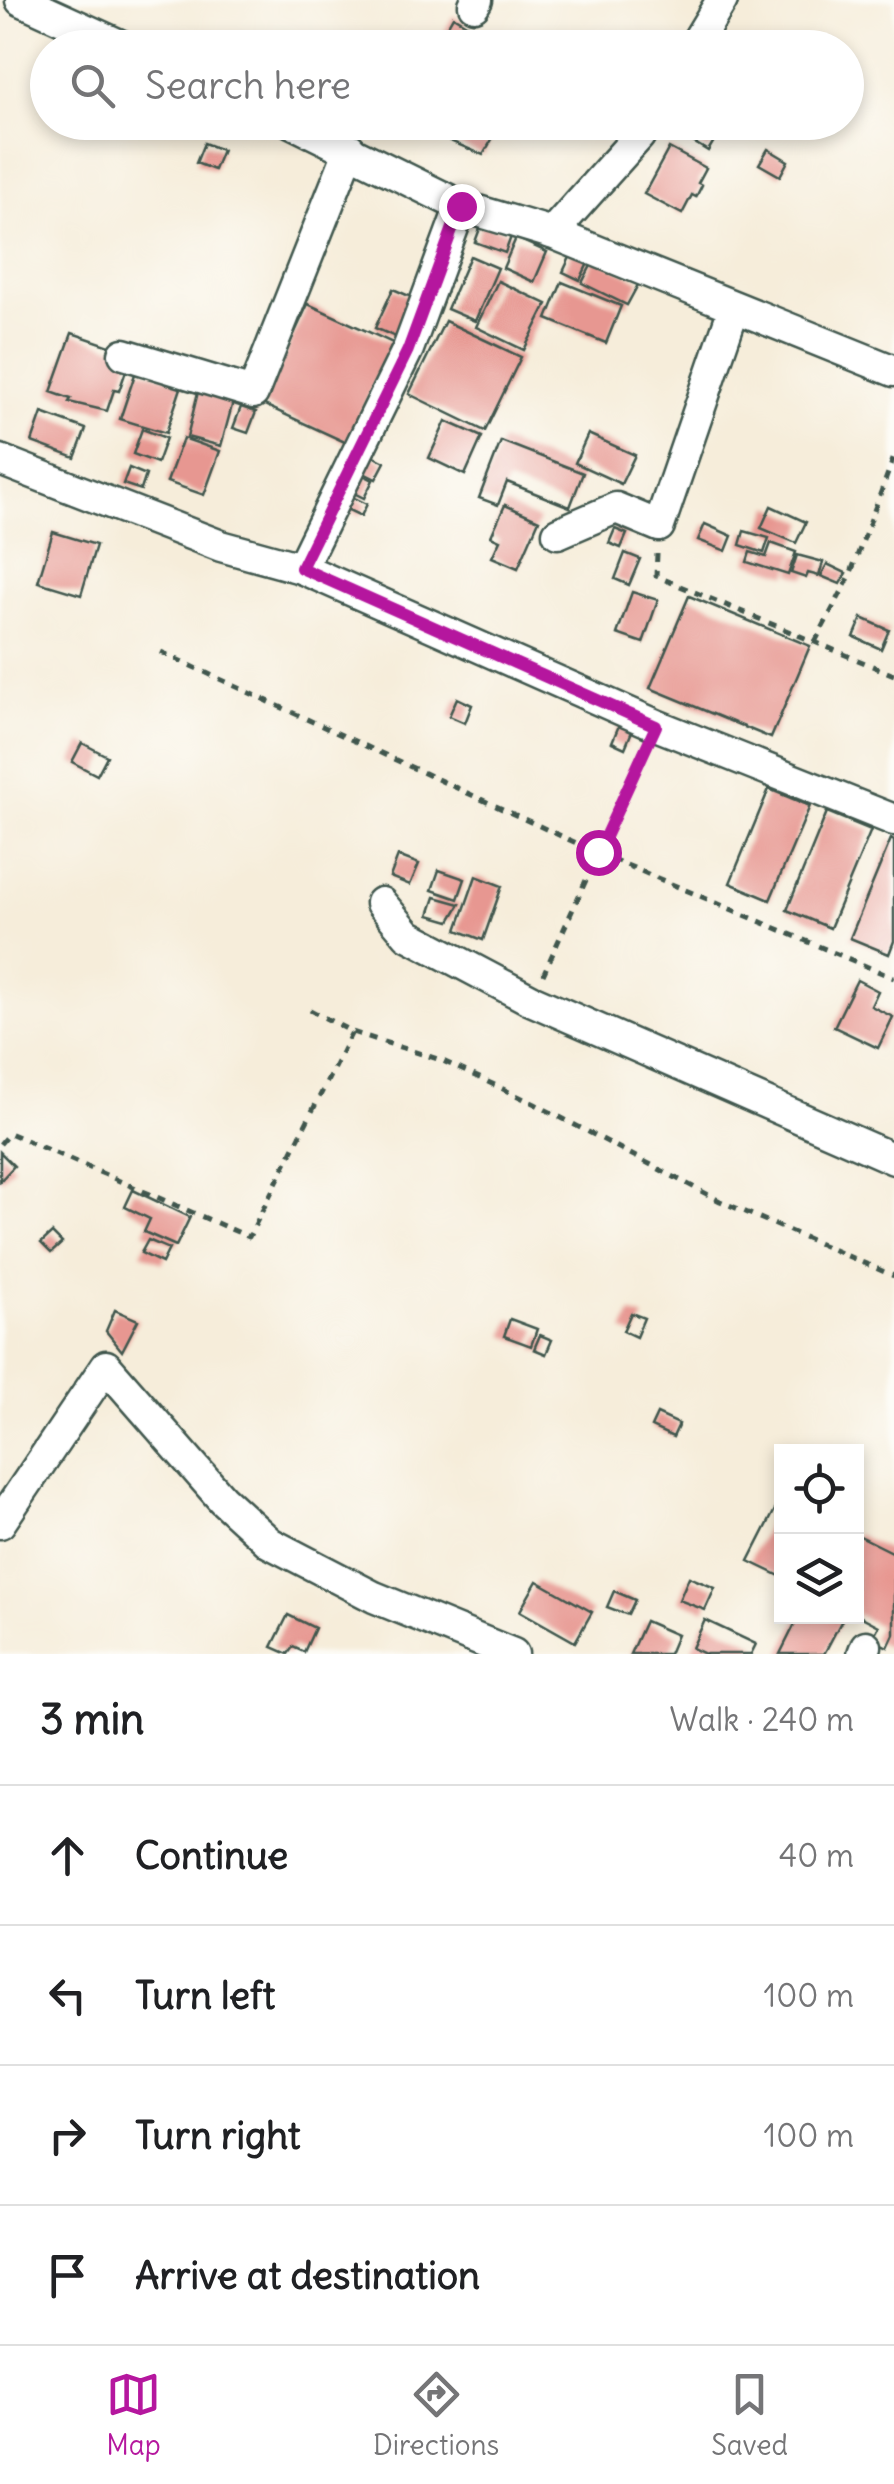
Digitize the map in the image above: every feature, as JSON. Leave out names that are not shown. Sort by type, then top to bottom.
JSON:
[{"type":"street","points":[[21,0],[87,30]]},
{"type":"street","points":[[704,30],[722,0]]},
{"type":"street","points":[[330,140],[461,206],[552,233],[894,371]]},
{"type":"street","points":[[552,233],[632,140]]},
{"type":"street","points":[[124,354],[253,392],[350,149]]},
{"type":"street","points":[[301,568],[408,350],[461,206]]},
{"type":"street","points":[[558,532],[616,508],[658,526],[734,308]]},
{"type":"street","points":[[0,460],[221,546],[301,568],[656,726],[894,820]]},
{"type":"street","points":[[382,903],[408,934],[531,1000],[894,1159]]},
{"type":"street","points":[[0,1523],[106,1366],[222,1499],[270,1544],[374,1597],[514,1654]]},
{"type":"path","points":[[815,642],[849,578],[894,457]]},
{"type":"path","points":[[658,526],[656,576],[894,675]]},
{"type":"path","points":[[161,652],[598,852],[894,978]]},
{"type":"path","points":[[531,1000],[656,726]]},
{"type":"path","points":[[310,1010],[352,1032],[442,1060],[720,1200],[894,1276]]},
{"type":"path","points":[[0,1144],[9,1133],[249,1237],[352,1032]]},
{"type":"building","points":[[453,16],[470,30],[445,30]]},
{"type":"building","points":[[451,140],[492,140],[483,155]]},
{"type":"building","points":[[690,140],[715,140],[708,151]]},
{"type":"building","points":[[204,143],[222,150],[214,170],[196,163]]},
{"type":"building","points":[[669,148],[706,168],[696,197],[692,195],[682,214],[644,194]]},
{"type":"building","points":[[768,149],[788,161],[780,176],[759,164]]},
{"type":"building","points":[[482,223],[512,234],[505,253],[475,242]]},
{"type":"building","points":[[516,238],[547,252],[534,282],[503,268]]},
{"type":"building","points":[[573,251],[590,259],[580,280],[563,272]]},
{"type":"building","points":[[470,256],[498,268],[475,321],[447,309]]},
{"type":"building","points":[[595,258],[640,281],[627,305],[582,283]]},
{"type":"building","points":[[498,281],[547,304],[524,350],[476,327]]},
{"type":"building","points":[[562,282],[621,306],[606,343],[547,319]]},
{"type":"building","points":[[393,289],[416,299],[398,338],[375,328]]},
{"type":"building","points":[[308,304],[393,343],[347,443],[262,404]]},
{"type":"building","points":[[445,321],[521,357],[485,431],[409,394]]},
{"type":"building","points":[[72,333],[116,348],[129,362],[107,411],[69,402],[71,399],[51,392]]},
{"type":"building","points":[[137,368],[183,382],[166,433],[120,419]]},
{"type":"building","points":[[199,388],[234,398],[221,446],[187,437]]},
{"type":"building","points":[[241,407],[256,412],[248,433],[233,428]]},
{"type":"building","points":[[42,413],[86,429],[75,458],[32,442]]},
{"type":"building","points":[[446,421],[482,437],[465,475],[429,458]]},
{"type":"building","points":[[142,429],[166,438],[157,463],[133,454]]},
{"type":"building","points":[[588,434],[635,455],[621,484],[575,463]]},
{"type":"building","points":[[183,438],[220,451],[204,495],[167,482]]},
{"type":"building","points":[[501,441],[583,473],[570,507],[507,482],[498,505],[479,498]]},
{"type":"building","points":[[367,453],[385,462],[376,479],[358,470]]},
{"type":"building","points":[[129,468],[146,475],[141,490],[123,484]]},
{"type":"building","points":[[361,474],[373,480],[364,498],[352,492]]},
{"type":"building","points":[[350,496],[367,504],[361,516],[344,508]]},
{"type":"building","points":[[505,505],[539,520],[518,568],[492,557],[500,540],[491,536]]},
{"type":"building","points":[[771,506],[806,522],[796,543],[761,528]]},
{"type":"building","points":[[705,524],[732,536],[726,551],[698,540]]},
{"type":"building","points":[[615,529],[627,534],[621,548],[609,543]]},
{"type":"building","points":[[744,531],[769,538],[764,553],[740,545]]},
{"type":"building","points":[[53,532],[96,545],[81,595],[38,582]]},
{"type":"building","points":[[771,543],[796,552],[788,575],[747,562],[750,552],[766,557]]},
{"type":"building","points":[[625,553],[640,559],[629,585],[615,579]]},
{"type":"building","points":[[797,555],[823,562],[819,576],[808,573],[806,578],[791,573]]},
{"type":"building","points":[[827,564],[846,573],[840,584],[821,576]]},
{"type":"building","points":[[632,592],[658,600],[643,643],[617,634]]},
{"type":"building","points":[[689,596],[810,646],[771,738],[650,688]]},
{"type":"building","points":[[862,618],[889,630],[881,649],[854,637]]},
{"type":"building","points":[[457,698],[472,705],[465,723],[449,716]]},
{"type":"building","points":[[620,723],[633,729],[625,748],[612,742]]},
{"type":"building","points":[[82,743],[107,756],[97,775],[72,762]]},
{"type":"building","points":[[769,789],[810,806],[770,900],[730,883]]},
{"type":"building","points":[[827,812],[871,830],[830,928],[787,910]]},
{"type":"building","points":[[891,839],[894,941],[889,954],[850,938]]},
{"type":"building","points":[[398,856],[419,864],[410,885],[390,877]]},
{"type":"building","points":[[439,870],[465,879],[458,899],[432,890]]},
{"type":"building","points":[[476,876],[502,886],[483,940],[457,930]]},
{"type":"building","points":[[435,897],[460,904],[450,921],[429,915]]},
{"type":"building","points":[[857,980],[878,991],[871,1006],[893,1017],[878,1048],[834,1027]]},
{"type":"building","points":[[0,1152],[14,1166],[0,1181]]},
{"type":"building","points":[[133,1190],[190,1217],[176,1246],[144,1232],[150,1219],[125,1207]]},
{"type":"building","points":[[52,1233],[62,1243],[51,1253],[41,1243]]},
{"type":"building","points":[[148,1240],[169,1249],[162,1263],[141,1253]]},
{"type":"building","points":[[115,1310],[138,1320],[122,1351],[106,1331]]},
{"type":"building","points":[[631,1313],[644,1318],[636,1337],[623,1331]]},
{"type":"building","points":[[510,1319],[537,1329],[531,1346],[504,1336]]},
{"type":"building","points":[[540,1335],[552,1340],[546,1354],[534,1349]]},
{"type":"building","points":[[657,1414],[679,1424],[673,1437],[651,1427]]},
{"type":"building","points":[[774,1512],[774,1573],[749,1561]]},
{"type":"building","points":[[864,1538],[894,1553],[894,1634],[888,1647],[872,1639],[879,1626],[864,1618]]},
{"type":"building","points":[[689,1577],[715,1588],[705,1610],[679,1600]]},
{"type":"building","points":[[537,1581],[592,1612],[575,1642],[520,1611]]},
{"type":"building","points":[[614,1591],[635,1600],[628,1615],[607,1607]]},
{"type":"building","points":[[288,1615],[315,1628],[304,1652],[293,1647],[288,1654],[272,1647]]},
{"type":"building","points":[[705,1620],[756,1644],[751,1654],[705,1654],[692,1648]]},
{"type":"building","points":[[645,1621],[677,1635],[669,1654],[630,1654]]},
{"type":"building","points":[[795,1624],[840,1624],[824,1654],[780,1654]]},
{"type":"route","points":[[461,206],[408,350],[301,568],[656,726],[598,852]]}]
